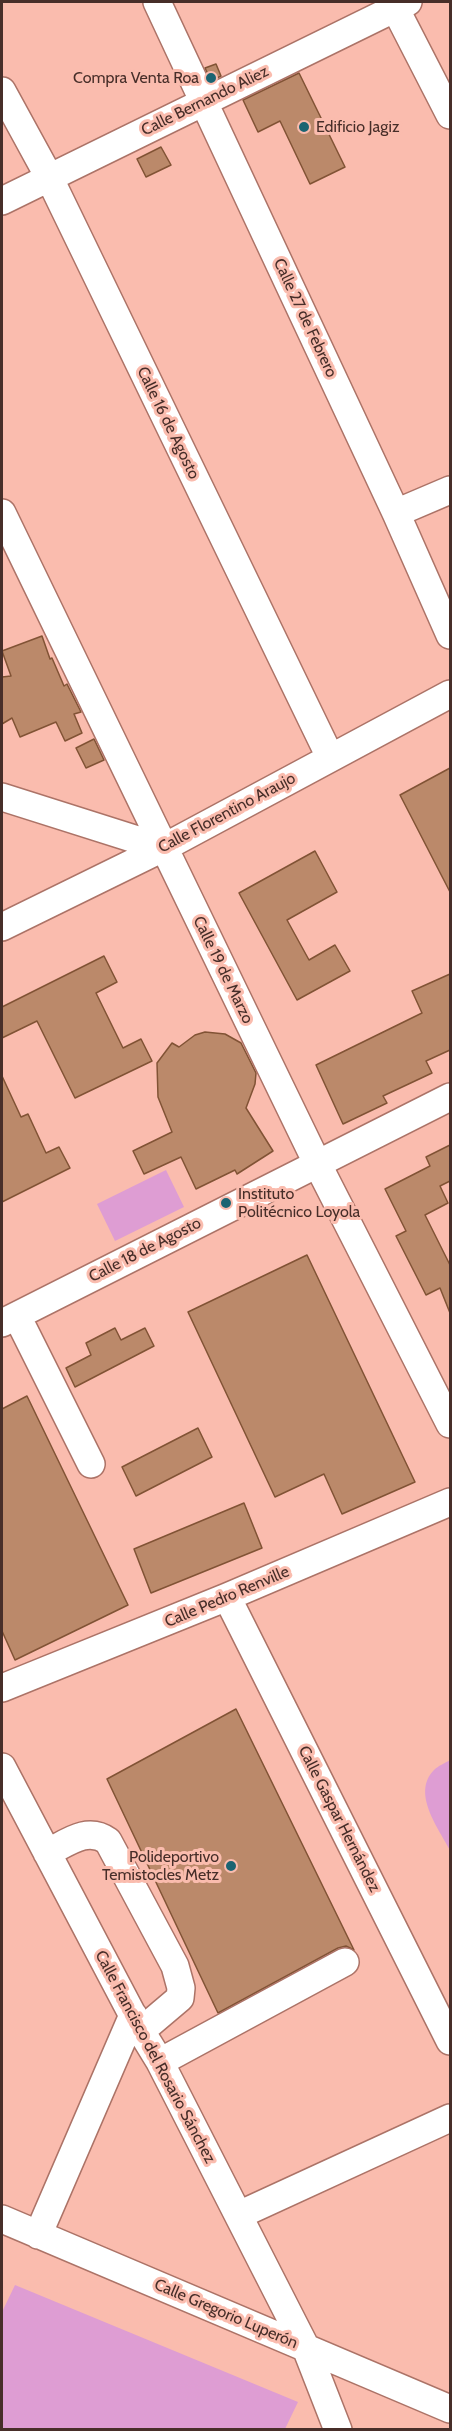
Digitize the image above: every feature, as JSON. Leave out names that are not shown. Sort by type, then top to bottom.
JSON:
[{"type":"street","name":"Calle 27 de Febrero","points":[[157,2],[396,513],[450,635]]},
{"type":"street","name":"Calle Bernando Aliez","points":[[2,201],[398,4]]},
{"type":"street","points":[[398,4],[450,115]]},
{"type":"street","name":"Calle 16 de Agosto","points":[[2,91],[49,177],[330,757]]},
{"type":"street","points":[[396,513],[450,490]]},
{"type":"street","name":"Calle 19 de Marzo","points":[[2,513],[317,1163],[450,1424]]},
{"type":"street","name":"Calle Florentino Araujo","points":[[2,925],[163,848],[450,694]]},
{"type":"street","points":[[2,797],[163,848]]},
{"type":"street","name":"Calle 18 de Agosto","points":[[9,1319],[450,1097]]},
{"type":"street","points":[[9,1319],[91,1464]]},
{"type":"street","name":"Calle Pedro Renville","points":[[2,1688],[227,1597],[450,1502]]},
{"type":"street","name":"Calle Gaspar Hernández","points":[[227,1597],[450,2041]]},
{"type":"street","name":"Calle Francisco del Rosario Sánchez","points":[[2,1767],[239,2215],[306,2348],[338,2430]]},
{"type":"street","points":[[38,2235],[137,2023],[180,1998],[181,1988],[175,1966],[108,1841],[99,1835],[87,1834],[47,1853]]},
{"type":"street","points":[[160,2062],[345,1962]]},
{"type":"street","points":[[239,2215],[450,2118]]},
{"type":"street","name":"Calle Gregorio Luperón","points":[[2,2219],[450,2409]]},
{"type":"shaded area","points":[[166,1170],[184,1207],[115,1241],[97,1204]]},
{"type":"shaded area","points":[[450,1760],[450,1850],[429,1811],[425,1789],[434,1770]]},
{"type":"shaded area","points":[[15,2285],[298,2402],[285,2429],[2,2429],[2,2312]]},
{"type":"building","points":[[216,64],[221,76],[211,81],[205,68]]},
{"type":"building","name":"Edificio Jagiz","points":[[299,73],[345,167],[310,184],[280,121],[258,132],[243,100]]},
{"type":"building","points":[[161,147],[171,165],[146,177],[137,159]]},
{"type":"building","points":[[42,636],[50,659],[52,658],[64,686],[67,684],[81,712],[74,714],[82,733],[65,741],[56,722],[20,737],[12,718],[2,724],[2,677],[11,676],[2,651]]},
{"type":"building","points":[[94,739],[104,760],[86,768],[76,748]]},
{"type":"building","points":[[450,768],[450,892],[400,795]]},
{"type":"building","points":[[315,851],[337,892],[287,920],[309,960],[335,945],[350,971],[297,1000],[239,893]]},
{"type":"building","points":[[104,956],[117,982],[96,993],[123,1048],[141,1039],[152,1061],[75,1098],[37,1021],[2,1038],[2,1007]]},
{"type":"building","points":[[450,974],[450,1050],[426,1061],[432,1073],[383,1096],[387,1103],[343,1124],[316,1065],[422,1013],[412,991]]},
{"type":"building","points":[[205,1032],[225,1034],[241,1043],[256,1073],[255,1084],[246,1108],[273,1151],[237,1174],[235,1170],[196,1189],[181,1157],[144,1174],[133,1151],[172,1132],[158,1097],[157,1063],[172,1043],[179,1047],[195,1035]]},
{"type":"building","points":[[2,1076],[21,1117],[28,1114],[46,1153],[59,1147],[70,1168],[2,1202]]},
{"type":"building","points":[[450,1145],[450,1181],[440,1186],[448,1203],[425,1215],[450,1265],[450,1313],[440,1288],[426,1295],[396,1236],[406,1231],[385,1189],[430,1166],[426,1157]]},
{"type":"building","points":[[307,1255],[415,1482],[342,1514],[324,1474],[275,1497],[188,1312]]},
{"type":"building","points":[[115,1328],[121,1340],[145,1328],[154,1346],[75,1387],[66,1368],[91,1355],[86,1343]]},
{"type":"building","points":[[27,1396],[128,1605],[15,1660],[2,1631],[2,1409]]},
{"type":"building","points":[[198,1428],[212,1457],[136,1496],[122,1467]]},
{"type":"building","points":[[244,1503],[262,1548],[151,1593],[134,1549]]},
{"type":"building","name":"Polideportivo Temistocles Metz","points":[[236,1709],[354,1950],[346,1946],[338,1948],[218,2013],[107,1779]]},
{"type":"place","name":"Compra Venta Roa","points":[[211,78]]},
{"type":"place","name":"Edificio Jagiz","points":[[304,127]]},
{"type":"place","name":"Instituto Politécnico Loyola","points":[[226,1203]]},
{"type":"place","name":"Polideportivo Temistocles Metz","points":[[231,1866]]}]
